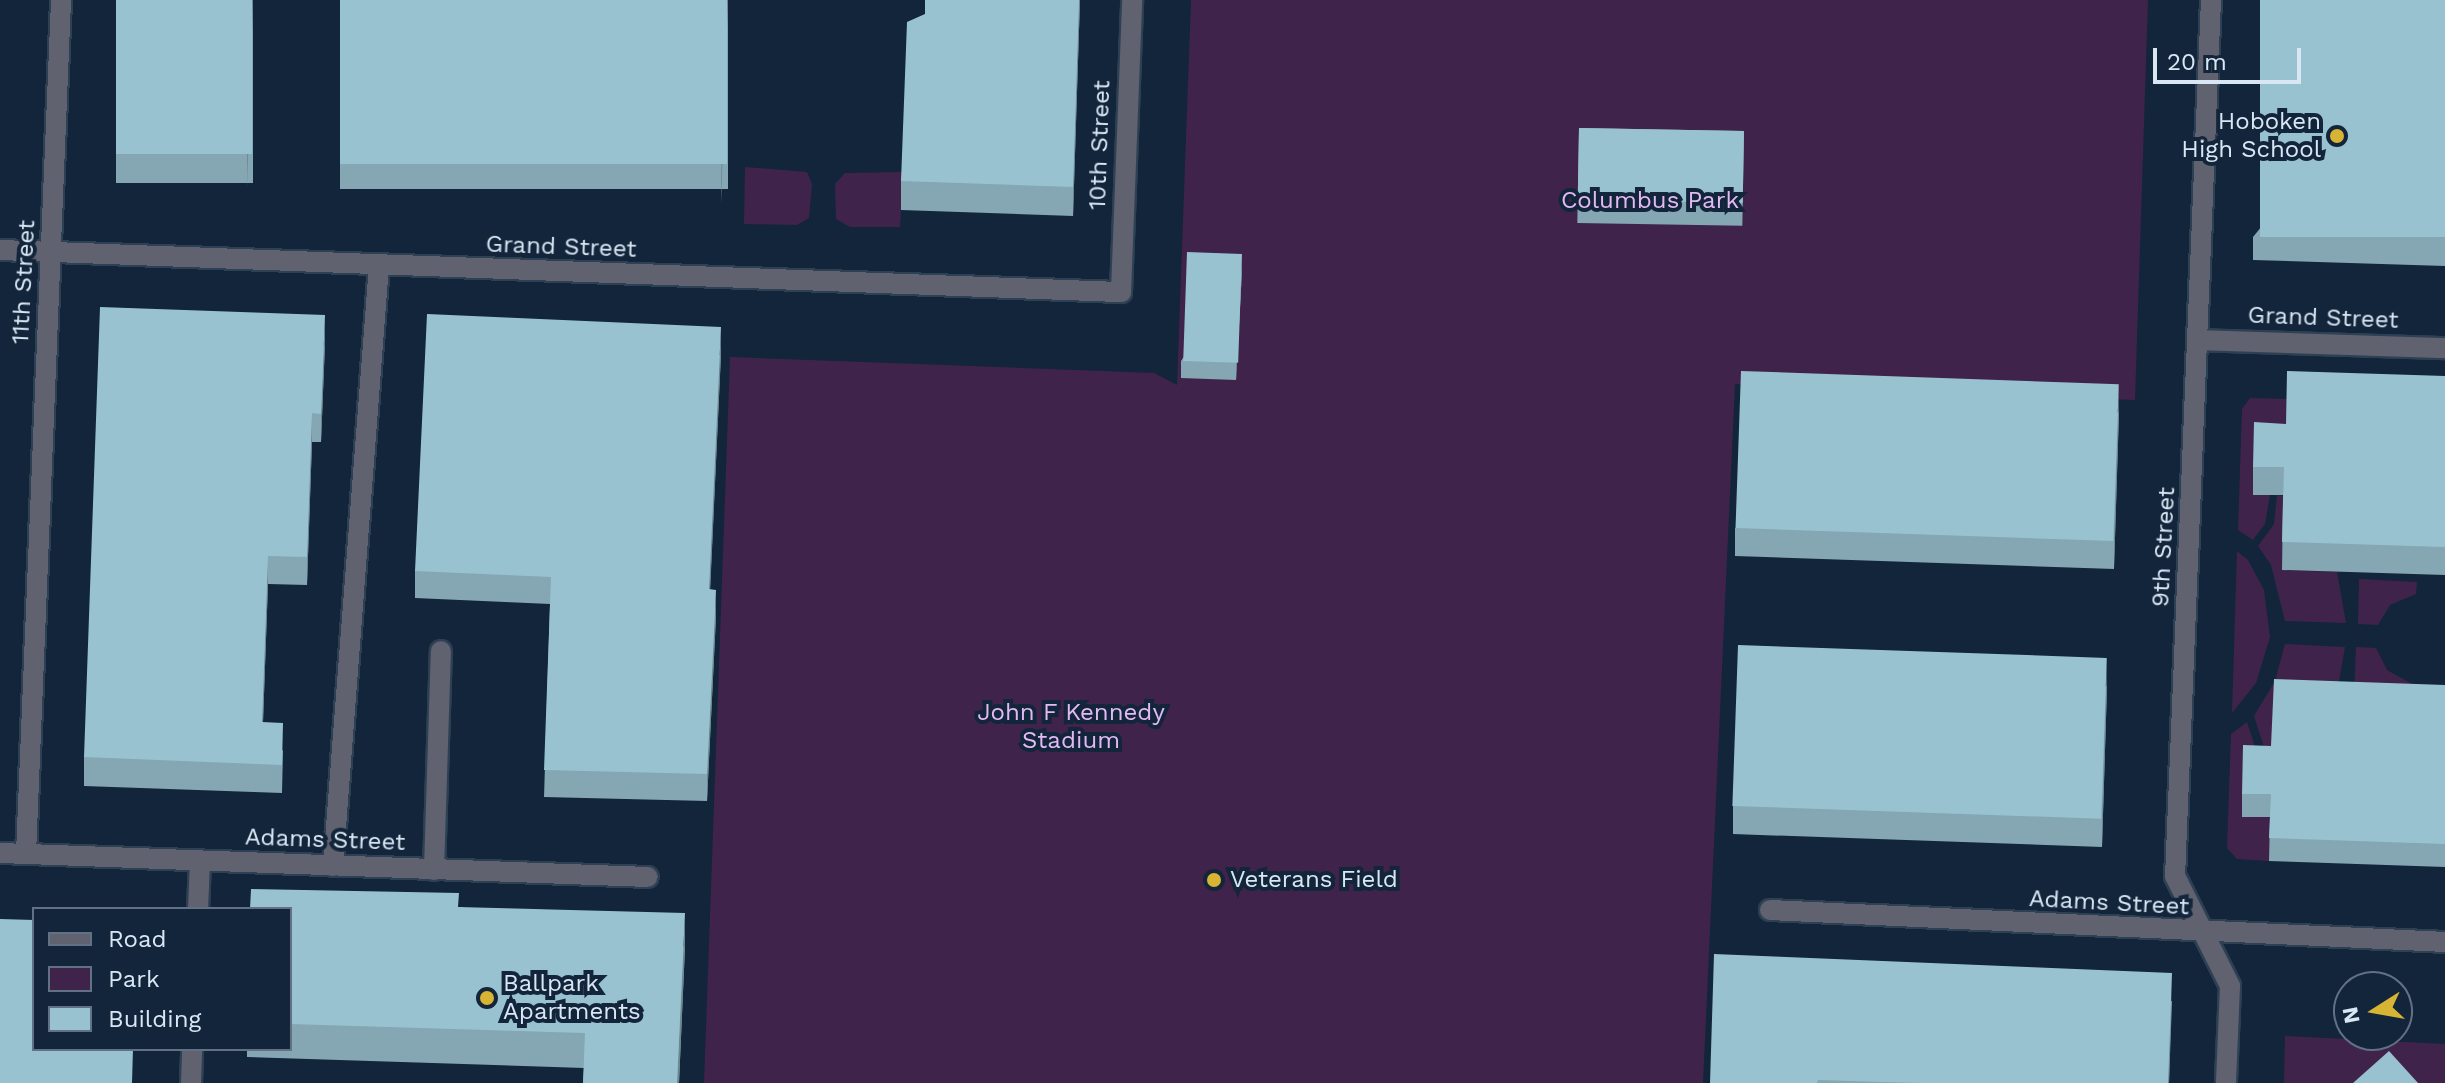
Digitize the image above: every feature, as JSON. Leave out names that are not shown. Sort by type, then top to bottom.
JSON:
[{"type":"street","name":"11th Street","points":[[26,854],[61,0]]},
{"type":"street","name":"10th Street","points":[[1121,292],[1132,0]]},
{"type":"street","name":"9th Street","points":[[2211,0],[2175,876],[2230,986],[2226,1083]]},
{"type":"street","name":"Grand Street","points":[[0,250],[1121,292]]},
{"type":"street","points":[[333,866],[379,266]]},
{"type":"street","name":"Grand Street","points":[[2199,340],[2445,348]]},
{"type":"street","points":[[434,870],[441,651]]},
{"type":"street","name":"Adams Street","points":[[0,853],[648,877]]},
{"type":"street","points":[[198,907],[200,862]]},
{"type":"street","name":"Adams Street","points":[[1770,910],[2204,934],[2445,942]]},
{"type":"street","points":[[191,1083],[192,1051]]},
{"type":"green space","name":"John F Kennedy Stadium","points":[[1191,0],[2148,0],[2135,400],[1735,384],[1703,1083],[704,1083],[730,357],[1154,373],[1177,385]]},
{"type":"green space","points":[[745,167],[807,172],[812,184],[809,218],[797,225],[744,224]]},
{"type":"green space","points":[[903,172],[900,227],[850,227],[836,219],[835,184],[845,173]]},
{"type":"green space","points":[[2250,398],[2287,399],[2286,452],[2253,495],[2270,495],[2265,524],[2253,540],[2238,530],[2242,409]]},
{"type":"green space","points":[[2277,495],[2284,496],[2282,570],[2337,572],[2346,623],[2285,621],[2271,565],[2258,546],[2274,524]]},
{"type":"green space","points":[[2237,551],[2248,560],[2264,590],[2270,637],[2256,683],[2232,713]]},
{"type":"green space","points":[[2359,579],[2417,582],[2416,594],[2390,605],[2378,625],[2358,624]]},
{"type":"green space","points":[[2285,644],[2345,647],[2339,681],[2271,769],[2254,716],[2275,681]]},
{"type":"green space","points":[[2356,647],[2376,648],[2387,670],[2412,684],[2354,694]]},
{"type":"green space","points":[[2247,722],[2256,750],[2242,816],[2271,817],[2269,861],[2237,859],[2227,848],[2231,734]]},
{"type":"green space","points":[[2285,1036],[2333,1038],[2333,1051],[2413,1051],[2413,1042],[2445,1044],[2445,1083],[2284,1083]]},
{"type":"building","points":[[116,0],[252,0],[252,154],[116,154]]},
{"type":"building","points":[[340,0],[727,0],[727,164],[340,164]]},
{"type":"building","points":[[925,0],[1079,0],[1073,187],[901,181],[907,22],[925,14]]},
{"type":"building","name":"Hoboken High School","points":[[2260,0],[2445,0],[2445,237],[2260,237]]},
{"type":"building","points":[[1579,128],[1744,131],[1743,203],[1578,200]]},
{"type":"building","points":[[1187,252],[1242,254],[1238,363],[1183,361]]},
{"type":"building","points":[[100,307],[325,315],[321,414],[312,413],[307,557],[268,556],[262,722],[283,723],[282,765],[84,757]]},
{"type":"building","points":[[427,314],[721,327],[709,589],[716,590],[707,774],[544,770],[551,577],[415,571]]},
{"type":"building","points":[[1741,371],[2119,384],[2113,541],[1736,528]]},
{"type":"building","points":[[2287,371],[2445,376],[2445,547],[2282,542],[2284,467],[2253,467],[2254,422],[2286,424]]},
{"type":"building","points":[[1738,645],[2107,658],[2101,819],[1732,806]]},
{"type":"building","points":[[2274,679],[2445,685],[2445,844],[2269,838],[2271,794],[2242,794],[2243,745],[2271,746]]},
{"type":"building","name":"Ballpark Apartments","points":[[251,889],[459,893],[458,907],[685,913],[677,1083],[583,1083],[585,1033],[292,1024],[292,907],[250,907]]},
{"type":"building","points":[[0,919],[32,920],[32,1051],[133,1051],[132,1083],[0,1083]]},
{"type":"building","points":[[1714,954],[2172,973],[2168,1083],[1818,1080],[1817,1083],[1710,1083]]},
{"type":"building","points":[[2389,1051],[2418,1083],[2353,1083]]},
{"type":"place","name":"Hoboken High School","points":[[2337,136]]},
{"type":"place","name":"Veterans Field","points":[[1214,880]]},
{"type":"place","name":"Ballpark Apartments","points":[[487,998]]},
{"type":"park label","name":"Columbus Park","points":[[1650,201]]}]
